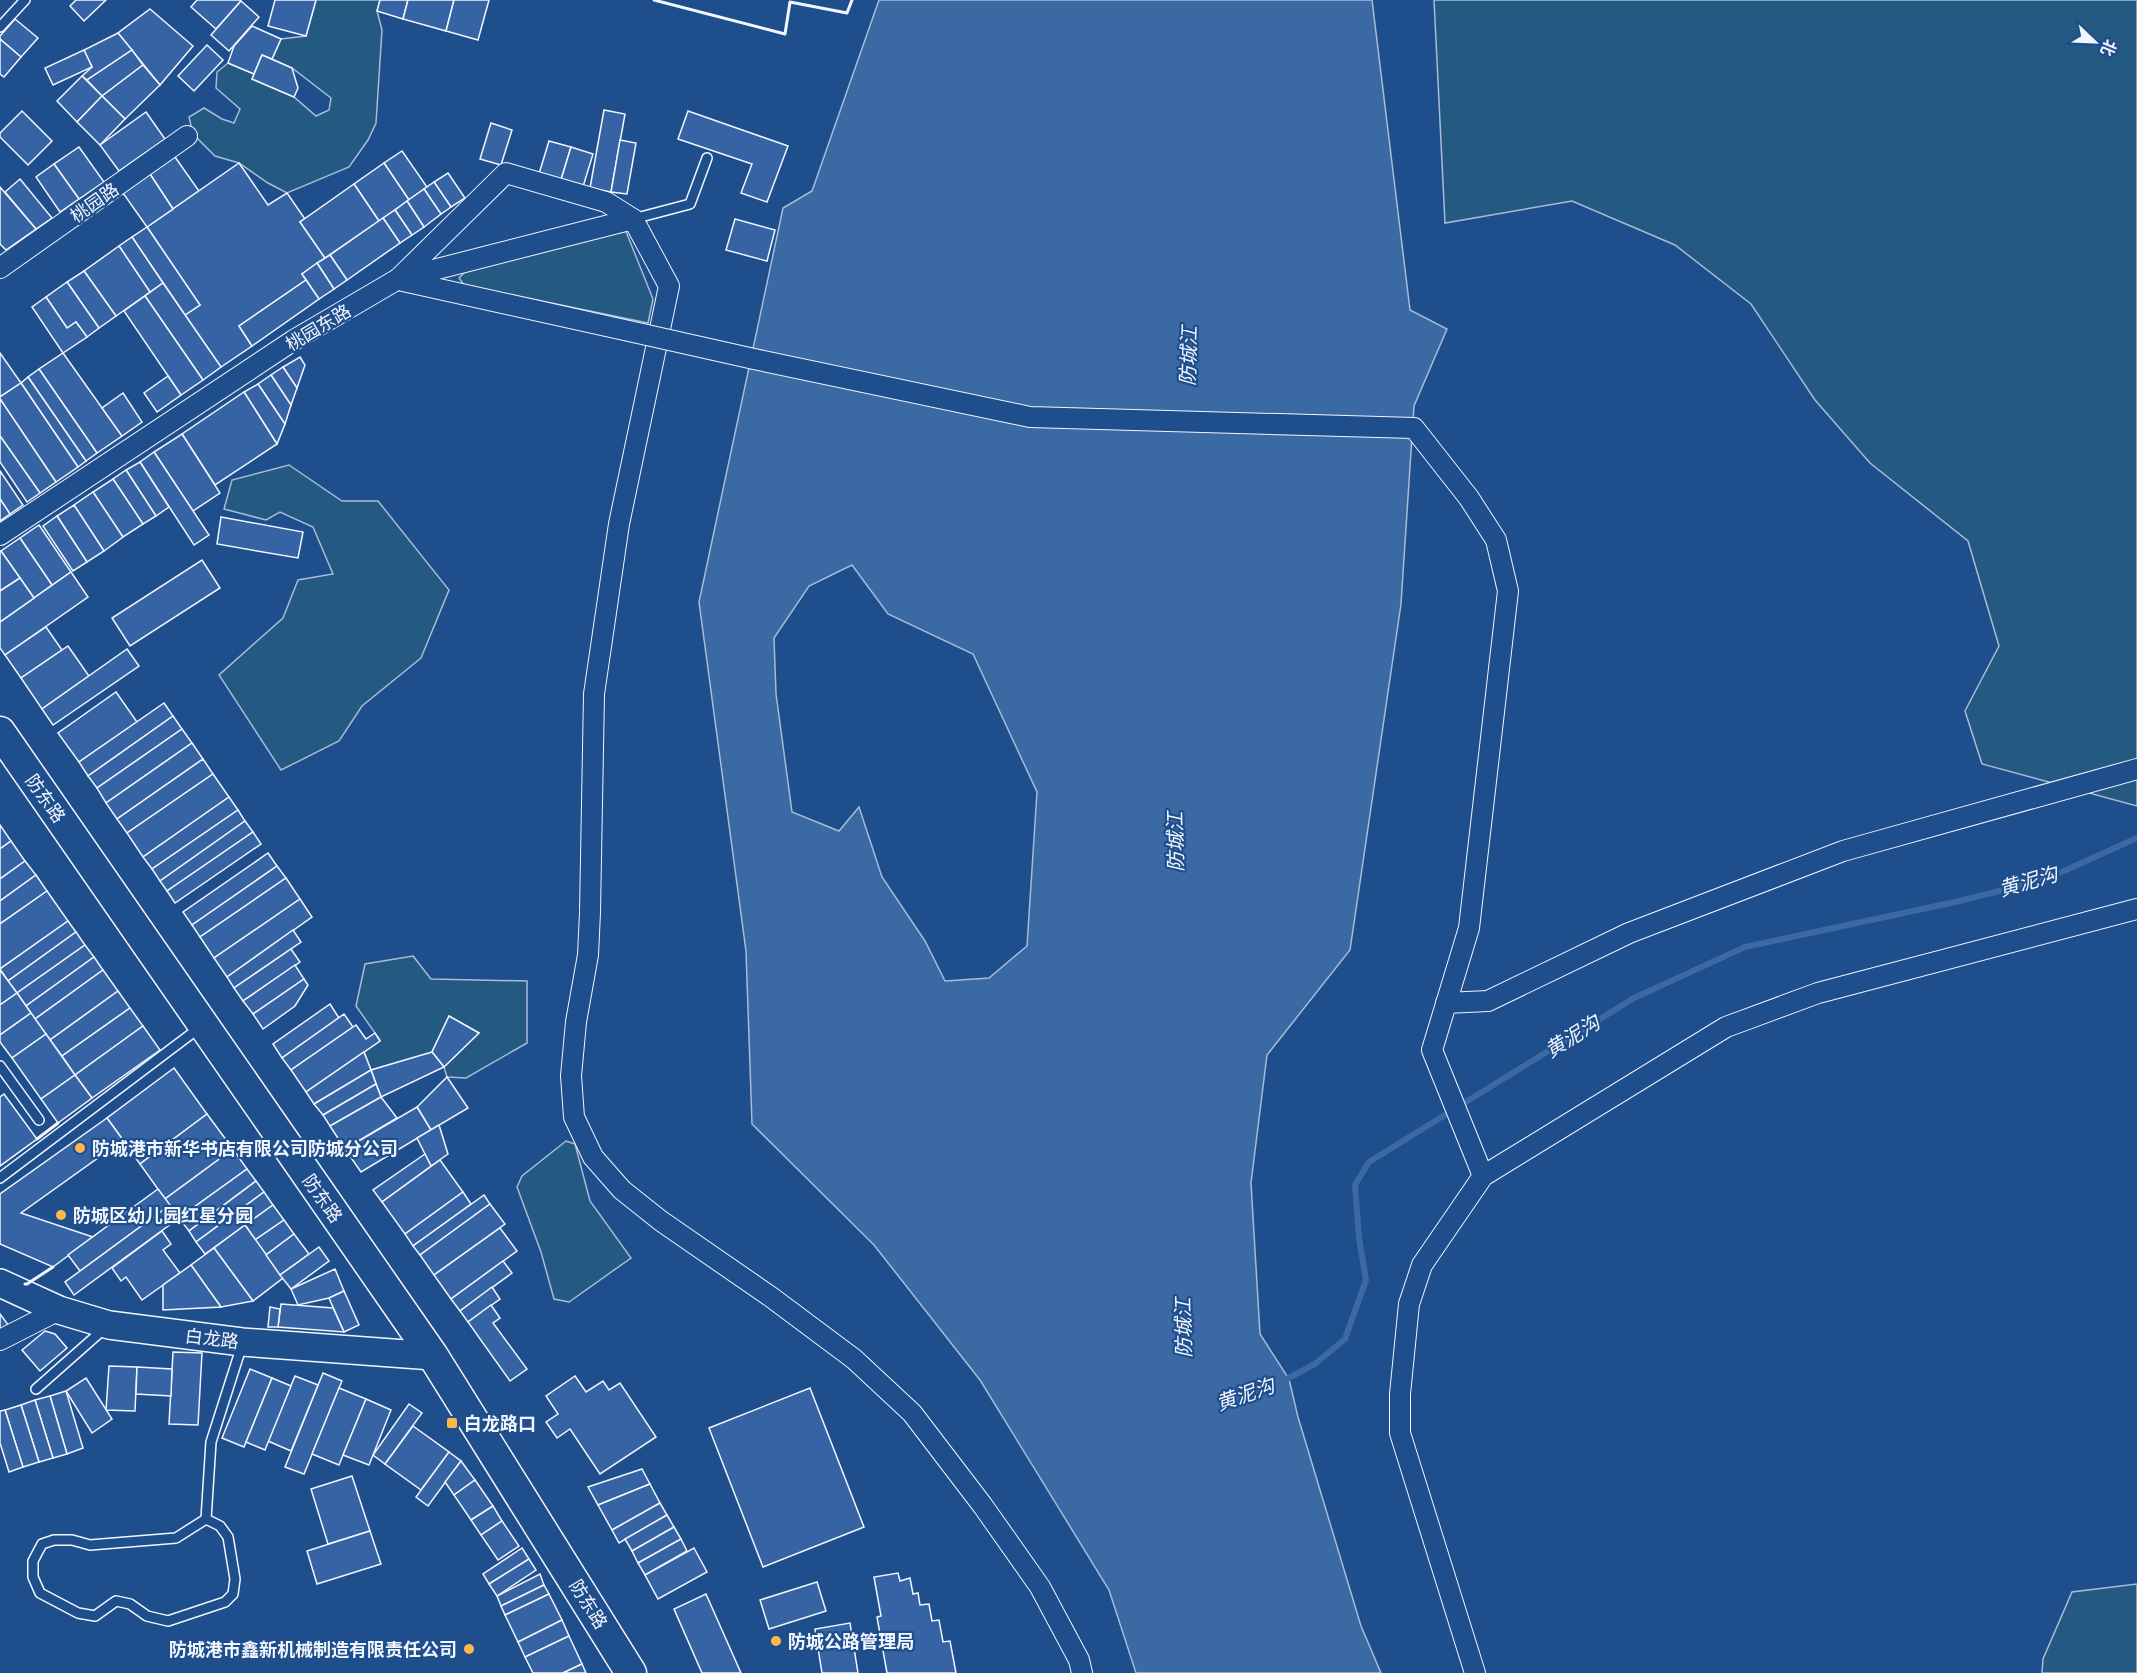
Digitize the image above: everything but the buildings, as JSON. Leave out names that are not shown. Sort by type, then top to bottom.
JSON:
[{"type":"main road","name":"防东路","points":[[1,737],[433,1356],[631,1673]]},
{"type":"street","name":"桃园路","points":[[0,268],[188,136]]},
{"type":"street","name":"桃园东路","points":[[0,536],[294,340],[398,279],[506,173],[606,202],[633,219]]},
{"type":"street","points":[[398,279],[633,219],[669,286],[619,524],[594,694],[588,956],[576,1022],[571,1076],[574,1117],[593,1157],[622,1190],[661,1221],[771,1297],[854,1359],[912,1413],[983,1506],[1040,1587],[1079,1660],[1082,1673]]},
{"type":"street","points":[[398,279],[1030,417],[1414,428],[1468,498],[1496,540],[1508,591],[1469,928],[1432,1050],[1483,1176]]},
{"type":"street","points":[[1446,1003],[1488,1000],[1629,933],[1843,851],[2137,769]]},
{"type":"street","points":[[1475,1673],[1400,1433],[1400,1394],[1409,1304],[1422,1265],[1483,1176],[1726,1027],[1818,993],[2137,909]]},
{"type":"street","name":"白龙路","points":[[0,1283],[59,1310],[109,1325],[242,1342],[433,1356]]},
{"type":"street","points":[[0,1340],[59,1310]]},
{"type":"lane","points":[[0,27],[25,0]]},
{"type":"lane","points":[[633,219],[690,204],[707,158]]},
{"type":"lane","points":[[0,1178],[203,1025]]},
{"type":"lane","points":[[0,1066],[39,1120]]},
{"type":"lane","points":[[36,1389],[109,1325]]},
{"type":"lane","points":[[207,1519],[211,1442],[242,1342]]},
{"type":"lane","points":[[207,1519],[220,1526],[228,1537],[235,1579],[234,1594],[225,1602],[168,1621],[147,1616],[130,1604],[116,1601],[94,1616],[78,1613],[40,1593],[33,1577],[33,1561],[42,1544],[54,1540],[72,1540],[90,1545],[176,1538],[207,1519]]},
{"type":"shaded area","points":[[316,0],[380,0],[377,11],[382,30],[376,123],[368,140],[349,167],[287,193],[239,163],[215,156],[193,134],[189,117],[204,108],[234,123],[240,109],[216,88],[217,72],[228,63],[254,74],[252,79],[294,97],[316,116],[329,110],[331,98],[292,68],[272,59],[281,39],[306,36]]},
{"type":"shaded area","points":[[1434,0],[2137,0],[2137,806],[1982,764],[1965,711],[1999,646],[1968,541],[1870,463],[1815,400],[1751,304],[1675,245],[1572,201],[1445,223]]},
{"type":"shaded area","points":[[625,229],[653,299],[648,323],[464,285],[459,278],[465,272]]},
{"type":"shaded area","points":[[289,465],[342,501],[378,501],[449,590],[421,658],[362,706],[339,741],[281,770],[219,675],[283,618],[298,580],[333,574],[313,527],[280,512],[266,520],[224,509],[232,480]]},
{"type":"shaded area","points":[[413,956],[431,979],[527,981],[527,1043],[466,1078],[447,1077],[444,1067],[479,1033],[449,1016],[432,1052],[371,1070],[364,1052],[380,1040],[356,1006],[365,964]]},
{"type":"shaded area","points":[[566,1141],[575,1144],[590,1201],[631,1258],[569,1302],[554,1299],[541,1252],[517,1187],[522,1176]]},
{"type":"shaded area","points":[[2137,1584],[2137,1673],[2042,1673],[2043,1659],[2072,1592]]},
{"type":"water","name":"防城江","points":[[879,0],[1372,0],[1410,310],[1447,329],[1414,406],[1401,604],[1350,950],[1267,1055],[1251,1183],[1260,1334],[1289,1379],[1298,1417],[1361,1626],[1381,1673],[1136,1673],[1109,1590],[980,1380],[874,1245],[752,1124],[746,951],[699,602],[783,208],[812,191]],"holes":[[[852,565],[888,614],[973,654],[1037,792],[1027,946],[989,978],[945,981],[925,941],[882,877],[859,807],[839,831],[792,812],[776,694],[774,638],[809,586]]]},
{"type":"waterway","name":"黄泥沟","points":[[1283,1381],[1315,1364],[1345,1339],[1366,1280],[1359,1238],[1355,1185],[1369,1162],[1634,998],[1745,947],[1955,902],[2044,880],[2137,838]]},
{"type":"wall","points":[[654,0],[785,34],[790,2],[847,13],[852,0]]},
{"type":"wall","points":[[37,1139],[58,1123]]},
{"type":"wall","points":[[25,1284],[53,1267]]},
{"type":"place","name":"防城港市新华书店有限公司防城分公司","points":[[80,1148]]},
{"type":"place","name":"防城区幼儿园红星分园","points":[[61,1215]]},
{"type":"place","name":"白龙路口","points":[[452,1423]]},
{"type":"place","name":"防城公路管理局","points":[[776,1641]]},
{"type":"place","name":"防城港市鑫新机械制造有限责任公司","points":[[469,1649]]}]
